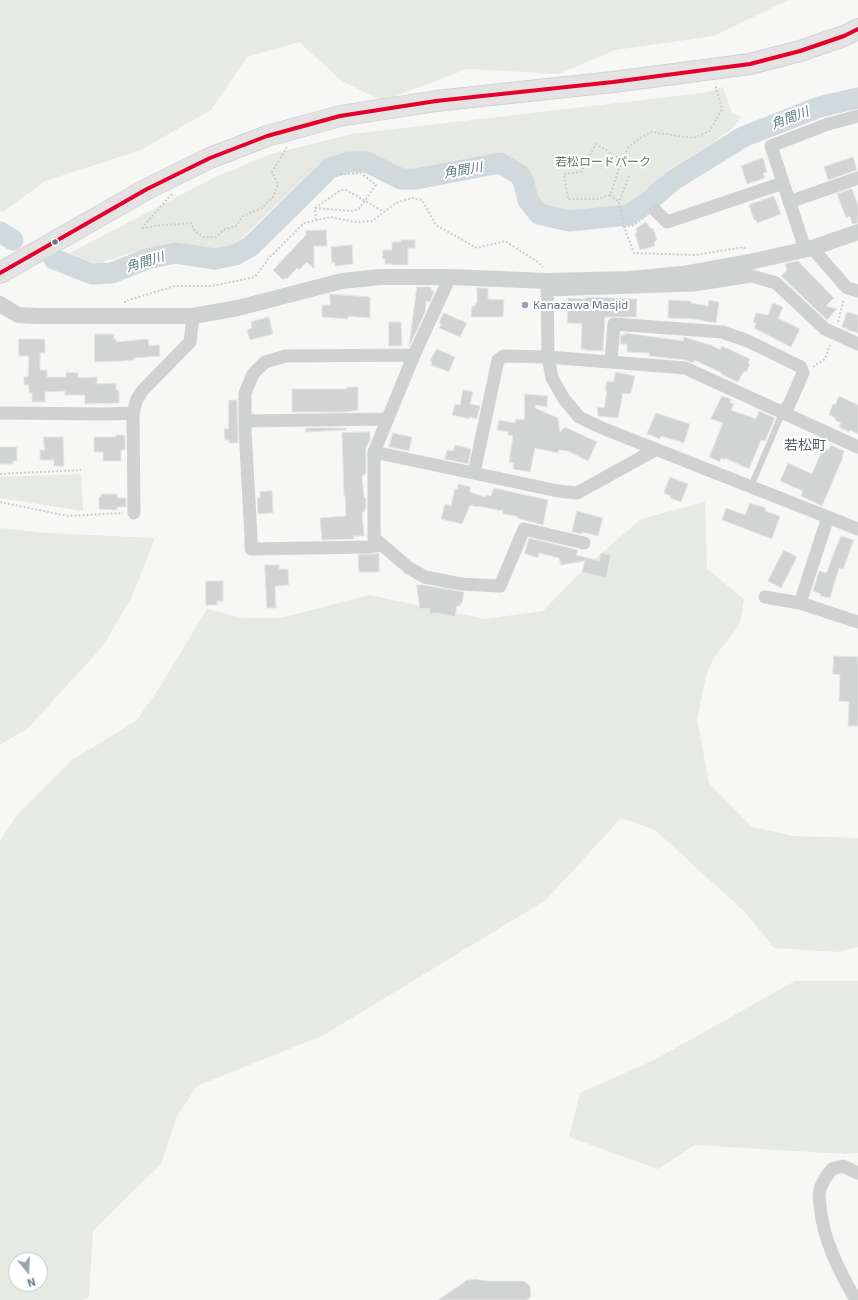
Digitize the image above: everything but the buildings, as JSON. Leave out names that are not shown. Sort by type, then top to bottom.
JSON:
[{"type":"main road","points":[[0,273],[154,186],[210,158],[274,134],[340,116],[436,101],[613,82],[750,64],[800,51],[844,36],[858,29]]},
{"type":"street","points":[[852,290],[808,248],[789,202],[771,146],[828,124],[858,116]]},
{"type":"street","points":[[789,202],[858,178]]},
{"type":"street","points":[[655,210],[667,222],[783,183]]},
{"type":"street","points":[[547,280],[630,279],[682,274],[754,261],[808,248],[858,232]]},
{"type":"street","points":[[0,304],[18,315],[193,316],[238,308],[342,280],[380,277],[450,277],[693,285],[752,276],[776,283],[825,329],[858,344]]},
{"type":"street","points":[[450,277],[414,355],[374,452],[374,538],[409,568],[425,577],[461,584],[500,586],[524,529],[584,543]]},
{"type":"street","points":[[547,280],[548,357],[552,378],[564,399],[579,417],[655,450],[751,486],[858,529]]},
{"type":"street","points":[[134,513],[133,413],[137,400],[142,391],[190,342],[193,316]]},
{"type":"street","points":[[611,362],[614,324],[722,332],[748,341],[801,367],[803,373],[789,405],[782,412]]},
{"type":"street","points":[[382,545],[369,547],[251,548],[245,393],[253,374],[266,362],[286,356],[414,355]]},
{"type":"street","points":[[474,474],[498,360],[504,356],[548,357],[685,368],[858,447]]},
{"type":"street","points":[[0,413],[133,413]]},
{"type":"street","points":[[245,421],[388,419]]},
{"type":"street","points":[[374,452],[558,491],[577,493],[655,450]]},
{"type":"street","points":[[800,603],[828,517]]},
{"type":"street","points":[[765,597],[800,603],[858,622]]},
{"type":"street","points":[[856,1300],[838,1268],[830,1247],[822,1220],[819,1191],[824,1180],[832,1169],[843,1166],[858,1173]]},
{"type":"lane","points":[[751,486],[782,412]]},
{"type":"path","points":[[632,164],[622,160],[596,144],[581,172],[564,174],[568,199],[598,200],[610,194],[622,160],[628,148],[640,138],[652,132],[693,138],[710,131],[722,109],[715,81]]},
{"type":"path","points":[[174,192],[140,229],[154,226],[191,223],[195,232],[204,237],[216,237],[225,229],[236,226],[242,216],[262,208],[273,197],[278,184],[272,172],[288,146]]},
{"type":"path","points":[[315,208],[352,211],[359,208],[376,185],[360,173],[335,175]]},
{"type":"path","points":[[629,176],[619,202],[624,227],[634,252],[695,255],[744,247],[746,253]]},
{"type":"path","points":[[315,208],[342,190],[346,190],[384,212]]},
{"type":"path","points":[[610,194],[619,202]]},
{"type":"path","points":[[126,316],[125,301],[168,288],[175,286],[212,286],[256,278],[268,258],[304,222],[331,217],[354,222],[372,221],[396,203],[412,198],[422,200],[436,225],[477,248],[505,241],[538,262],[547,280]]},
{"type":"path","points":[[315,208],[316,220]]},
{"type":"path","points":[[624,227],[634,225],[655,210]]},
{"type":"path","points":[[803,373],[825,359],[852,290]]},
{"type":"path","points":[[0,474],[81,470]]},
{"type":"path","points":[[0,502],[68,516],[134,513]]},
{"type":"green space","points":[[0,0],[788,0],[714,36],[615,50],[559,74],[467,69],[382,101],[342,81],[299,42],[247,57],[211,110],[141,150],[45,181],[3,212],[0,211]]},
{"type":"green space","name":"若松ロードパーク","points":[[723,87],[732,113],[741,117],[732,129],[703,149],[671,168],[656,183],[644,205],[628,215],[569,221],[539,214],[528,200],[524,183],[520,175],[500,163],[404,170],[364,153],[343,154],[320,163],[244,236],[230,246],[211,249],[173,243],[134,252],[97,264],[70,253],[215,177],[268,155],[352,134],[703,93]]},
{"type":"green space","points":[[81,474],[83,511],[0,498],[0,477]]},
{"type":"green space","points":[[705,502],[707,569],[744,599],[740,624],[713,659],[706,676],[697,719],[709,783],[752,827],[794,836],[858,838],[858,947],[836,952],[774,948],[746,913],[655,830],[621,818],[546,900],[324,1035],[197,1086],[177,1116],[161,1164],[93,1231],[89,1297],[83,1300],[0,1300],[0,841],[17,815],[72,760],[136,721],[158,690],[207,609],[243,618],[281,618],[369,595],[485,619],[543,611],[589,564],[641,519]]},
{"type":"green space","points":[[0,528],[47,533],[155,538],[131,599],[102,647],[29,727],[0,745]]},
{"type":"green space","points":[[795,981],[858,981],[858,1153],[845,1154],[695,1145],[658,1169],[569,1137],[580,1093],[656,1059]]},
{"type":"waterway","name":"角間川","points":[[54,259],[92,274],[112,273],[147,259],[175,253],[215,259],[235,255],[251,246],[330,168],[349,162],[367,162],[401,179],[416,179],[500,163],[520,175],[524,183],[528,200],[539,214],[569,221],[628,215],[644,205],[675,179],[743,137],[819,107],[858,98]]},
{"type":"waterway","name":"角間川","points":[[0,232],[13,240]]},
{"type":"transit line","points":[[0,273],[147,189],[210,158],[267,136],[340,116],[436,101],[613,82],[750,64],[800,51],[844,36],[858,29]]},
{"type":"place","name":"Kanazawa Masjid","points":[[525,305]]},
{"type":"district","name":"若松町","points":[[805,445]]}]
